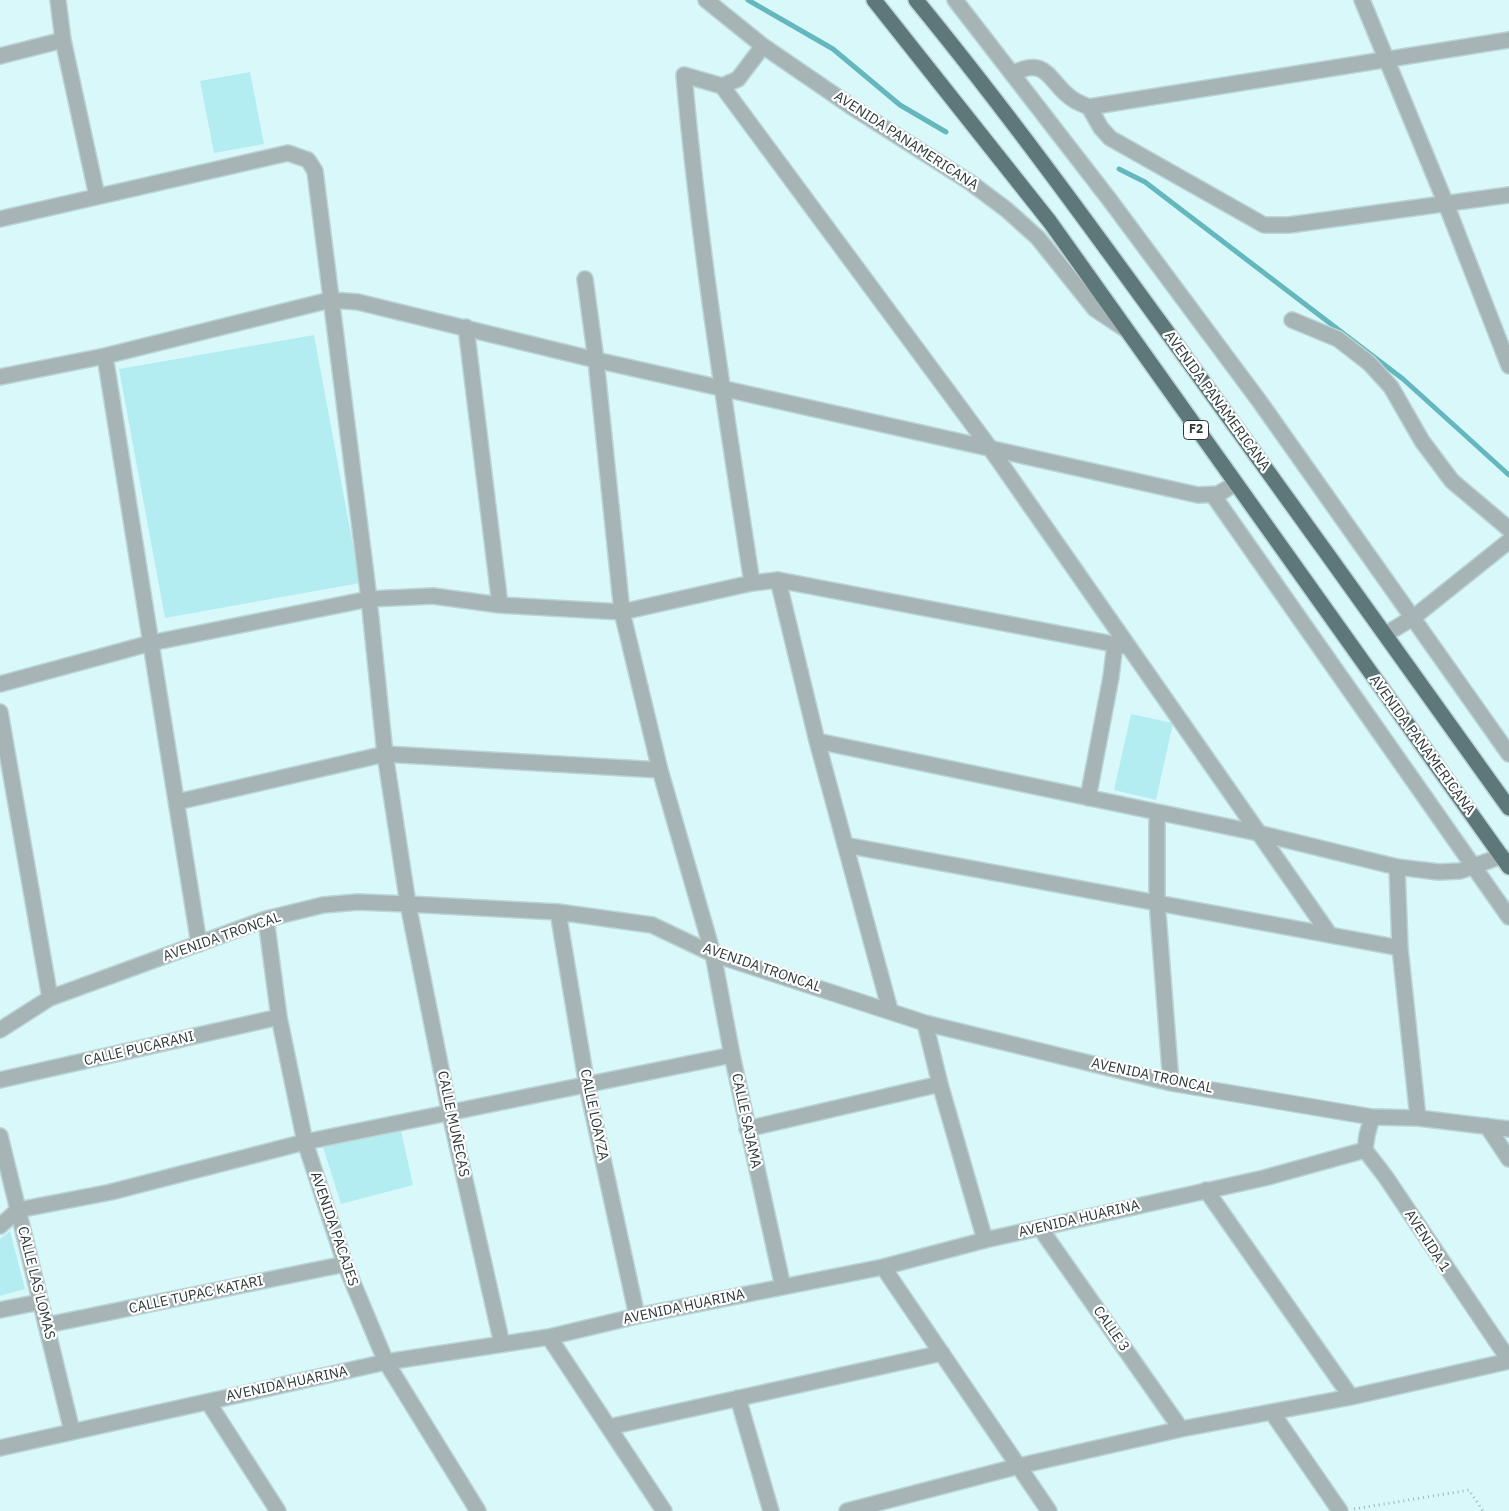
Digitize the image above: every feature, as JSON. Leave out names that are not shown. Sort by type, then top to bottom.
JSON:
[{"type":"highway","name":"AVENIDA PANAMERICANA","points":[[874,0],[1050,222],[1505,861]]},
{"type":"highway","name":"AVENIDA PANAMERICANA","points":[[916,0],[1016,127],[1386,634],[1509,808]]},
{"type":"street","points":[[58,0],[63,40],[97,196]]},
{"type":"street","name":"AVENIDA PANAMERICANA","points":[[706,0],[763,46],[971,182],[1007,210],[1038,238],[1095,309],[1125,329]]},
{"type":"street","points":[[955,0],[1110,199],[1260,402],[1414,617],[1509,754]]},
{"type":"street","points":[[1362,0],[1505,350],[1509,366]]},
{"type":"street","points":[[0,56],[63,40]]},
{"type":"street","points":[[1012,74],[1023,68],[1034,66],[1048,73],[1073,100],[1089,107],[1509,40]]},
{"type":"street","points":[[722,86],[738,78],[763,46]]},
{"type":"street","points":[[752,583],[722,388],[689,135],[684,75],[722,86],[990,448],[1122,645],[1330,935]]},
{"type":"street","points":[[1089,107],[1101,128],[1110,138],[1264,225],[1288,225],[1509,195]]},
{"type":"street","name":"CALLE MUÑECAS","points":[[0,219],[288,153],[299,155],[308,160],[315,171],[369,599],[385,754],[408,904],[450,1114],[502,1344]]},
{"type":"street","name":"CALLE SAJAMA","points":[[585,280],[596,360],[622,612],[660,770],[713,954],[747,1129],[783,1287]]},
{"type":"street","points":[[0,377],[105,356],[330,300],[358,302],[596,360],[1198,495],[1218,494],[1235,484]]},
{"type":"street","points":[[1292,320],[1338,339],[1369,363],[1391,387],[1422,441],[1452,481],[1509,529]]},
{"type":"street","points":[[466,327],[500,605]]},
{"type":"street","points":[[105,356],[199,944]]},
{"type":"street","points":[[1213,495],[1509,918]]},
{"type":"street","points":[[1386,634],[1414,617],[1509,541]]},
{"type":"street","points":[[0,684],[151,643],[369,599],[433,596],[500,605],[622,612],[752,583],[778,580],[1122,645]]},
{"type":"street","points":[[778,580],[817,741],[890,1010]]},
{"type":"street","points":[[1088,798],[1111,677],[1122,645]]},
{"type":"street","points":[[0,712],[50,998]]},
{"type":"street","points":[[817,741],[1258,833],[1397,867],[1439,872],[1505,861]]},
{"type":"street","points":[[177,802],[385,754],[660,770]]},
{"type":"street","points":[[1157,813],[1157,902],[1171,1083]]},
{"type":"street","points":[[845,845],[1400,948]]},
{"type":"street","points":[[1397,867],[1400,948],[1418,1118]]},
{"type":"street","name":"AVENIDA TRONCAL","points":[[0,1030],[50,998],[266,919],[323,905],[358,902],[558,912],[652,925],[713,954],[890,1010],[925,1023],[1171,1083],[1372,1117],[1418,1118],[1509,1129]]},
{"type":"street","name":"CALLE LOAYZA","points":[[558,912],[587,1086],[637,1316]]},
{"type":"street","name":"AVENIDA PACAJES","points":[[266,919],[279,1018],[305,1142],[345,1264],[386,1362],[478,1511]]},
{"type":"street","name":"CALLE PUCARANI","points":[[0,1080],[279,1018]]},
{"type":"street","points":[[925,1023],[940,1084],[985,1240]]},
{"type":"street","points":[[0,1226],[18,1210],[111,1192],[305,1142],[450,1114],[732,1055]]},
{"type":"street","points":[[747,1129],[940,1084]]},
{"type":"street","points":[[1365,1150],[1372,1117]]},
{"type":"street","points":[[1487,1126],[1509,1159]]},
{"type":"street","name":"CALLE LAS LOMAS","points":[[0,1136],[72,1431]]},
{"type":"street","name":"AVENIDA HUARINA","points":[[0,1448],[386,1362],[549,1337],[637,1316],[883,1266],[985,1240],[1264,1178],[1365,1150]]},
{"type":"street","name":"AVENIDA 1","points":[[1365,1150],[1385,1176],[1507,1356]]},
{"type":"street","points":[[1206,1190],[1351,1397]]},
{"type":"street","name":"CALLE 3","points":[[1040,1228],[1181,1429]]},
{"type":"street","name":"CALLE TUPAC KATARI","points":[[46,1326],[345,1264]]},
{"type":"street","points":[[883,1266],[1049,1511]]},
{"type":"street","points":[[0,1310],[40,1302]]},
{"type":"street","points":[[549,1337],[664,1511]]},
{"type":"street","points":[[609,1427],[942,1353]]},
{"type":"street","points":[[847,1511],[1019,1466],[1181,1429],[1273,1414],[1351,1397],[1507,1356]]},
{"type":"street","points":[[738,1398],[771,1511]]},
{"type":"street","points":[[208,1402],[278,1511]]},
{"type":"street","points":[[1273,1414],[1347,1510]]},
{"type":"path","points":[[1347,1510],[1469,1490],[1483,1511]]},
{"type":"shaded area","points":[[250,72],[264,144],[214,153],[200,81]]},
{"type":"shaded area","points":[[314,335],[360,583],[165,618],[119,369]]},
{"type":"shaded area","points":[[1131,714],[1173,723],[1156,800],[1114,790]]},
{"type":"shaded area","points":[[401,1131],[413,1185],[341,1204],[323,1147]]},
{"type":"shaded area","points":[[10,1231],[25,1289],[0,1296],[0,1239]]},
{"type":"waterway","points":[[748,0],[833,49],[900,105],[946,132]]},
{"type":"waterway","points":[[1119,169],[1145,182],[1403,379],[1509,475]]}]
